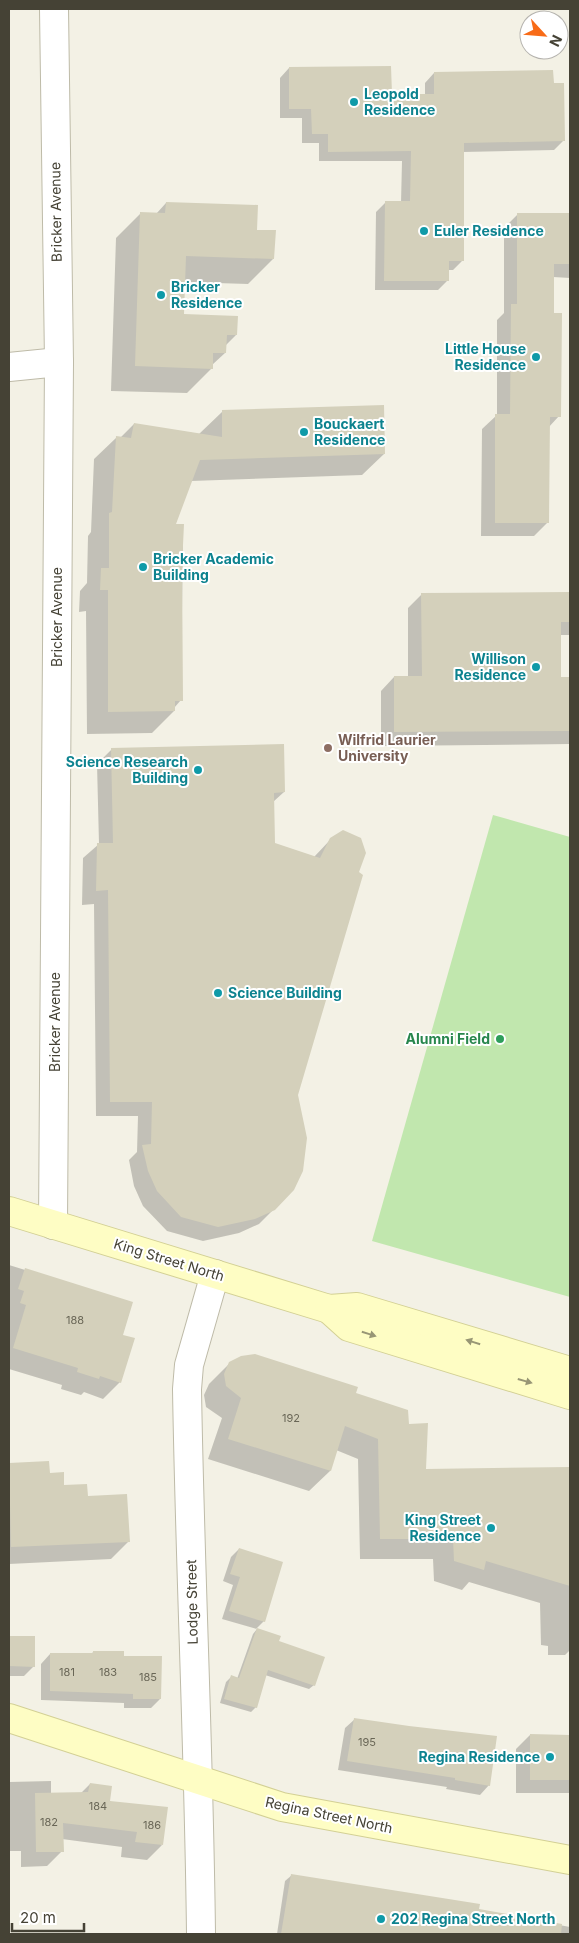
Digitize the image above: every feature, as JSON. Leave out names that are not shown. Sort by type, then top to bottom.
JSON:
[{"type":"main road","name":"King Street North","points":[[9,1211],[328,1309],[357,1306],[570,1371]]},
{"type":"main road","name":"King Street North","points":[[328,1309],[348,1327],[570,1395]]},
{"type":"main road","name":"Regina Street North","points":[[9,1718],[282,1807],[570,1860]]},
{"type":"street","name":"Bricker Avenue","points":[[53,1225],[58,362],[54,9]]},
{"type":"street","points":[[9,367],[58,362]]},
{"type":"street","name":"Lodge Street","points":[[201,1934],[199,1780],[193,1658],[187,1388],[189,1365],[215,1274]]},
{"type":"green space","name":"Alumni Field","points":[[493,815],[570,837],[570,1297],[372,1241]]},
{"type":"building","points":[[391,66],[392,94],[434,94],[434,72],[553,70],[554,83],[564,83],[565,141],[464,143],[464,261],[449,261],[449,281],[384,281],[385,201],[410,201],[411,151],[328,152],[328,134],[312,134],[311,109],[289,109],[289,67]]},
{"type":"building","name":"Bricker Residence","points":[[166,202],[258,205],[257,230],[276,230],[274,259],[186,256],[184,314],[238,316],[237,335],[227,335],[226,353],[213,353],[213,369],[135,366],[140,212],[165,213]]},
{"type":"building","name":"Little House Residence","points":[[517,213],[570,213],[570,264],[554,264],[554,313],[562,313],[561,417],[550,417],[549,523],[495,523],[495,414],[510,414],[511,304],[517,304]]},
{"type":"building","name":"Bricker Academic Building","points":[[384,405],[385,454],[200,460],[176,524],[184,524],[182,566],[183,701],[175,701],[175,711],[108,712],[108,590],[100,590],[101,568],[109,568],[109,513],[112,512],[116,436],[131,438],[134,423],[222,437],[222,410]]},
{"type":"building","name":"Willison Residence","points":[[570,592],[570,622],[561,622],[561,677],[570,677],[570,731],[394,732],[394,676],[422,676],[421,593]]},
{"type":"building","name":"Science Building","points":[[284,744],[285,792],[274,793],[275,843],[320,858],[330,838],[343,830],[361,838],[366,853],[359,872],[363,875],[298,1095],[307,1138],[303,1171],[294,1190],[275,1210],[255,1219],[218,1227],[181,1217],[157,1191],[148,1171],[142,1145],[151,1144],[152,1102],[110,1102],[108,890],[96,891],[97,843],[113,843],[111,748]]},
{"type":"building","points":[[25,1268],[133,1302],[123,1335],[135,1338],[121,1383],[100,1376],[99,1379],[77,1372],[78,1368],[13,1348],[26,1305],[20,1303],[24,1291],[18,1289]]},
{"type":"building","points":[[255,1354],[358,1387],[356,1393],[408,1410],[409,1424],[428,1423],[426,1469],[570,1467],[570,1586],[486,1561],[484,1570],[454,1561],[453,1539],[380,1539],[378,1439],[345,1426],[331,1471],[228,1439],[241,1398],[226,1386],[224,1374],[229,1362],[241,1356]]},
{"type":"building","points":[[49,1461],[50,1473],[64,1472],[64,1485],[87,1484],[88,1496],[127,1494],[130,1542],[11,1547],[9,1463]]},
{"type":"building","points":[[239,1548],[283,1562],[265,1622],[229,1611],[240,1577],[230,1574]]},
{"type":"building","points":[[257,1628],[281,1636],[279,1641],[325,1657],[315,1686],[268,1670],[257,1708],[224,1699],[231,1675],[239,1678]]},
{"type":"building","points":[[9,1636],[35,1636],[35,1667],[9,1666]]},
{"type":"building","points":[[93,1651],[124,1651],[124,1656],[162,1656],[161,1699],[133,1699],[133,1694],[50,1691],[50,1653],[93,1653]]},
{"type":"building","points":[[354,1718],[497,1736],[490,1786],[455,1780],[455,1778],[347,1761]]},
{"type":"building","name":"Regina Residence","points":[[530,1734],[570,1735],[570,1780],[530,1780]]},
{"type":"building","points":[[90,1783],[112,1786],[110,1801],[168,1807],[163,1845],[135,1842],[137,1832],[63,1823],[64,1852],[36,1852],[35,1793],[88,1792]]},
{"type":"building","name":"202 Regina Street North","points":[[291,1874],[480,1904],[479,1909],[562,1924],[561,1934],[281,1934]]},
{"type":"place","name":"Leopold Residence","points":[[354,102]]},
{"type":"place","name":"Euler Residence","points":[[424,231]]},
{"type":"place","name":"Bricker Residence","points":[[161,295]]},
{"type":"place","name":"Little House Residence","points":[[536,357]]},
{"type":"place","name":"Bouckaert Residence","points":[[304,432]]},
{"type":"place","name":"Bricker Academic Building","points":[[143,567]]},
{"type":"place","name":"Willison Residence","points":[[536,667]]},
{"type":"place","name":"Wilfrid Laurier University","points":[[328,748]]},
{"type":"place","name":"Science Research Building","points":[[198,770]]},
{"type":"place","name":"Science Building","points":[[218,993]]},
{"type":"place","name":"Alumni Field","points":[[500,1039]]},
{"type":"place","name":"King Street Residence","points":[[491,1528]]},
{"type":"place","name":"Regina Residence","points":[[550,1757]]},
{"type":"place","name":"202 Regina Street North","points":[[381,1919]]}]
